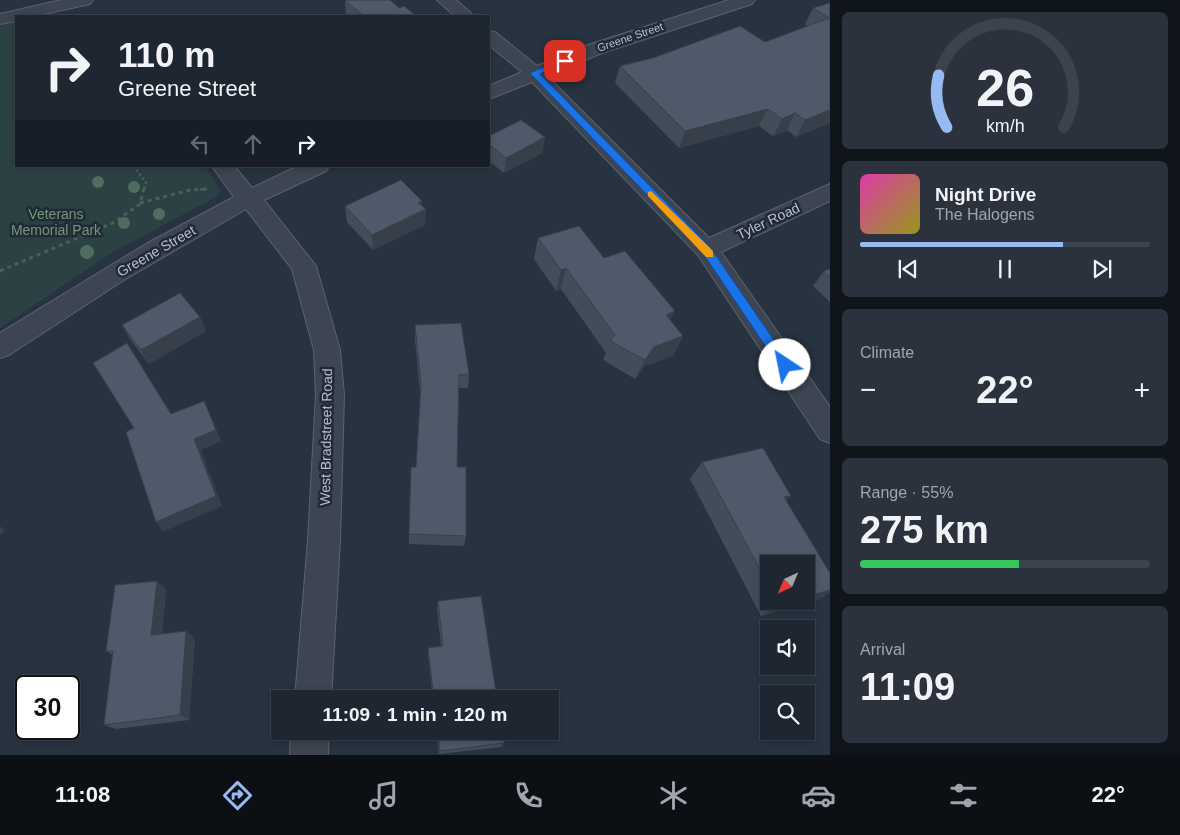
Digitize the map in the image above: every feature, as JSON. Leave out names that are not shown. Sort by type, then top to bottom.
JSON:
[{"type":"street","points":[[446,0],[464,15]]},
{"type":"street","name":"Greene Street","points":[[490,93],[595,49],[746,0]]},
{"type":"street","points":[[21,15],[90,2]]},
{"type":"street","points":[[0,19],[15,16]]},
{"type":"street","points":[[490,37],[534,73],[706,249],[830,430]]},
{"type":"street","name":"West Bradstreet Road","points":[[224,167],[304,266],[327,350],[330,395],[325,520],[314,690]]},
{"type":"street","name":"Greene Street","points":[[0,347],[244,193],[315,167]]},
{"type":"street","name":"Tyler Road","points":[[706,249],[830,192]]},
{"type":"street","points":[[309,755],[310,740]]},
{"type":"path","points":[[134,167],[146,182],[140,204]]},
{"type":"path","points":[[0,271],[112,223],[140,204],[190,190],[244,193]]},
{"type":"green space","name":"Veterans Memorial Park","points":[[15,22],[15,167],[206,167],[221,191],[214,198],[110,254],[0,328],[0,26]]},
{"type":"building","points":[[390,0],[399,8],[404,6],[415,15],[363,15],[345,1]]},
{"type":"building","points":[[830,3],[830,110],[805,120],[795,113],[782,119],[768,109],[685,131],[620,66],[653,58],[740,26],[765,42],[829,18],[813,8]]},
{"type":"building","points":[[521,120],[545,137],[506,158],[490,145],[490,136]]},
{"type":"building","points":[[401,180],[422,201],[418,203],[426,209],[372,235],[345,206]]},
{"type":"building","points":[[579,226],[604,258],[625,251],[675,311],[666,315],[683,336],[654,347],[645,360],[610,341],[615,335],[566,268],[561,270],[538,238]]},
{"type":"building","points":[[830,269],[830,277],[824,271]]},
{"type":"building","points":[[180,293],[200,317],[141,350],[122,325]]},
{"type":"building","points":[[461,323],[469,374],[459,375],[457,467],[466,467],[466,536],[409,534],[411,467],[416,467],[421,385],[415,325]]},
{"type":"building","points":[[127,343],[171,414],[204,401],[216,430],[194,439],[216,496],[156,522],[126,432],[134,428],[93,363]]},
{"type":"building","points":[[763,448],[791,496],[784,497],[830,573],[830,590],[815,594],[815,555],[760,555],[760,569],[702,462]]},
{"type":"building","points":[[157,581],[151,635],[186,631],[180,715],[104,725],[113,651],[106,651],[115,585]]},
{"type":"building","points":[[481,596],[496,690],[433,690],[428,648],[443,646],[438,601]]},
{"type":"building","points":[[439,740],[504,740],[504,743],[440,751]]},
{"type":"slow traffic","points":[[651,194],[709,254]]},
{"type":"route","points":[[565,61],[534,73],[706,249],[785,365]]}]
